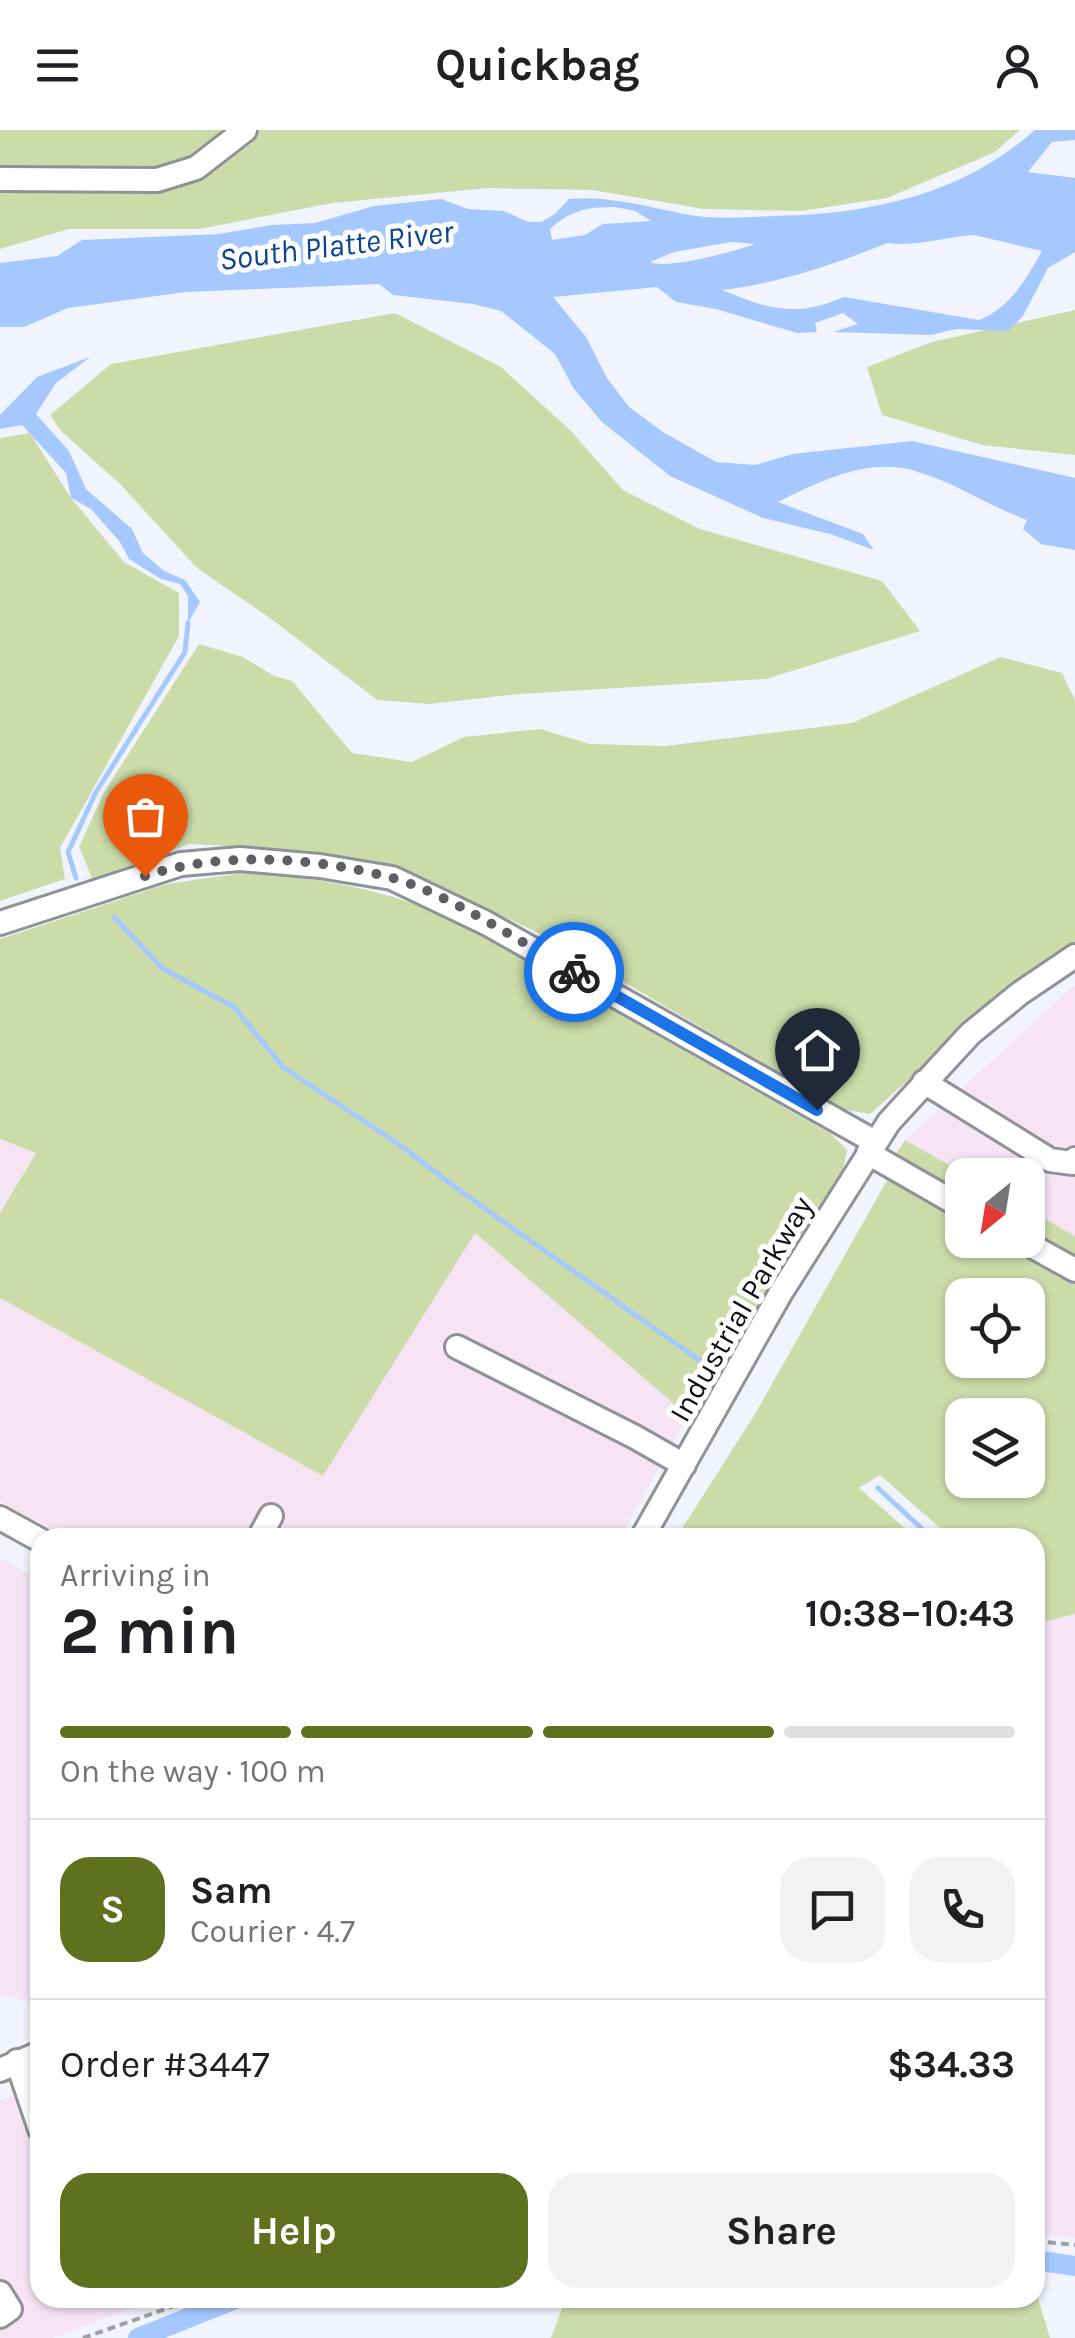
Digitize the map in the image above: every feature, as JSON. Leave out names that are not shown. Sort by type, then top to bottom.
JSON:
[{"type":"street","points":[[0,179],[157,180],[196,168],[245,130]]},
{"type":"street","points":[[0,923],[182,864],[240,859],[392,878],[455,906],[871,1148],[945,1196]]},
{"type":"street","name":"Industrial Parkway","points":[[648,1528],[780,1294],[871,1148],[924,1082],[970,1034],[1075,956]]},
{"type":"street","points":[[924,1082],[1050,1160],[1075,1159]]},
{"type":"street","points":[[1045,1253],[1075,1270]]},
{"type":"street","points":[[458,1347],[635,1436],[684,1466]]},
{"type":"street","points":[[0,1518],[30,1534]]},
{"type":"street","points":[[8,2065],[30,2109]]},
{"type":"street","points":[[0,2293],[10,2308],[0,2316]]},
{"type":"path","points":[[1045,2242],[1075,2246]]},
{"type":"path","points":[[83,2338],[169,2308]]},
{"type":"shaded area","points":[[1075,985],[1075,1236],[1045,1219],[1045,1158],[945,1158],[945,1163],[905,1140]]},
{"type":"shaded area","points":[[0,1139],[36,1152],[0,1213]]},
{"type":"shaded area","points":[[474,1232],[688,1416],[625,1528],[50,1528],[0,1501],[0,1298],[323,1476]]},
{"type":"shaded area","points":[[0,1558],[30,1574],[30,2002],[0,1994]]},
{"type":"shaded area","points":[[1075,1614],[1075,2238],[1045,2234],[1045,1622]]},
{"type":"shaded area","points":[[30,2088],[30,2308],[131,2308],[53,2338],[0,2338],[0,2101]]},
{"type":"green space","points":[[0,130],[1020,130],[995,152],[887,198],[801,211],[704,209],[592,190],[488,188],[332,203],[200,229],[69,229],[0,249]]},
{"type":"green space","points":[[1075,310],[1075,455],[982,445],[882,415],[867,367],[932,342]]},
{"type":"green space","points":[[395,313],[501,367],[570,430],[623,490],[700,529],[882,581],[920,631],[766,679],[520,694],[429,704],[377,700],[197,568],[120,484],[61,431],[50,415],[111,364]]},
{"type":"green space","points":[[30,433],[71,498],[124,562],[179,593],[179,636],[60,848],[65,879],[0,901],[0,438]]},
{"type":"green space","points":[[199,644],[243,657],[274,676],[292,681],[352,753],[412,762],[464,737],[540,729],[590,744],[665,746],[852,723],[1001,657],[1062,673],[1075,700],[1075,947],[1034,969],[870,1114],[841,1109],[543,935],[390,864],[311,851],[189,844],[93,880],[79,847],[104,792]]},
{"type":"green space","points":[[250,872],[350,886],[447,916],[831,1134],[847,1150],[842,1175],[688,1416],[475,1233],[323,1476],[0,1298],[0,1213],[36,1153],[0,1139],[0,939],[167,884]]},
{"type":"green space","points":[[905,1140],[945,1163],[945,1189],[892,1159]]},
{"type":"green space","points":[[890,1175],[945,1206],[945,1258],[1039,1258],[1075,1278],[1075,1614],[1045,1622],[1045,1528],[940,1528],[880,1475],[859,1488],[905,1528],[682,1528],[755,1414]]},
{"type":"green space","points":[[1045,1219],[1075,1236],[1075,1262],[1045,1245]]},
{"type":"green space","points":[[562,2308],[1041,2308],[1050,2338],[551,2338]]},
{"type":"water","name":"South Platte River","points":[[1035,130],[1075,130],[1075,140],[1052,142],[1028,172],[1075,178],[1075,252],[1048,268],[1023,316],[1008,331],[956,329],[931,335],[833,332],[858,324],[843,313],[815,323],[817,332],[797,333],[716,309],[676,302],[657,287],[553,297],[586,337],[607,378],[629,407],[716,462],[755,465],[793,454],[912,441],[1075,478],[1075,550],[1041,544],[1023,529],[1027,520],[942,480],[895,467],[843,474],[778,502],[863,534],[874,550],[830,534],[763,518],[670,476],[602,422],[574,389],[555,354],[501,311],[393,295],[379,284],[186,292],[68,308],[24,327],[0,327],[0,263],[57,256],[82,240],[219,234],[315,223],[374,206],[441,199],[468,209],[504,211],[528,222],[541,222],[569,199],[585,198],[705,217],[844,211],[945,186],[1006,153]],"holes":[[[615,207],[635,211],[651,221],[603,224],[585,235],[552,240],[550,229],[572,214]],[[974,235],[1042,251],[1009,300],[979,320],[844,297],[811,307],[782,308],[722,290],[806,272],[888,243]],[[731,242],[755,244],[685,262],[650,262],[674,252]]]},
{"type":"water","points":[[90,357],[56,383],[36,414],[69,451],[86,489],[132,529],[143,553],[164,571],[185,580],[200,602],[188,623],[188,596],[180,584],[161,579],[129,559],[120,542],[91,509],[71,498],[66,473],[22,425],[0,429],[0,415],[37,377]]},
{"type":"waterway","points":[[76,878],[68,852],[96,792],[185,652],[188,623]]},
{"type":"waterway","points":[[114,917],[162,968],[234,1007],[283,1067],[397,1143],[709,1367]]},
{"type":"waterway","points":[[878,1488],[921,1528]]},
{"type":"waterway","points":[[1045,2262],[1075,2266]]},
{"type":"waterway","points":[[138,2338],[213,2308]]},
{"type":"way so far","points":[[145,876],[182,864],[240,859],[392,878],[455,906],[574,972]]},
{"type":"route","points":[[574,972],[817,1110]]}]
